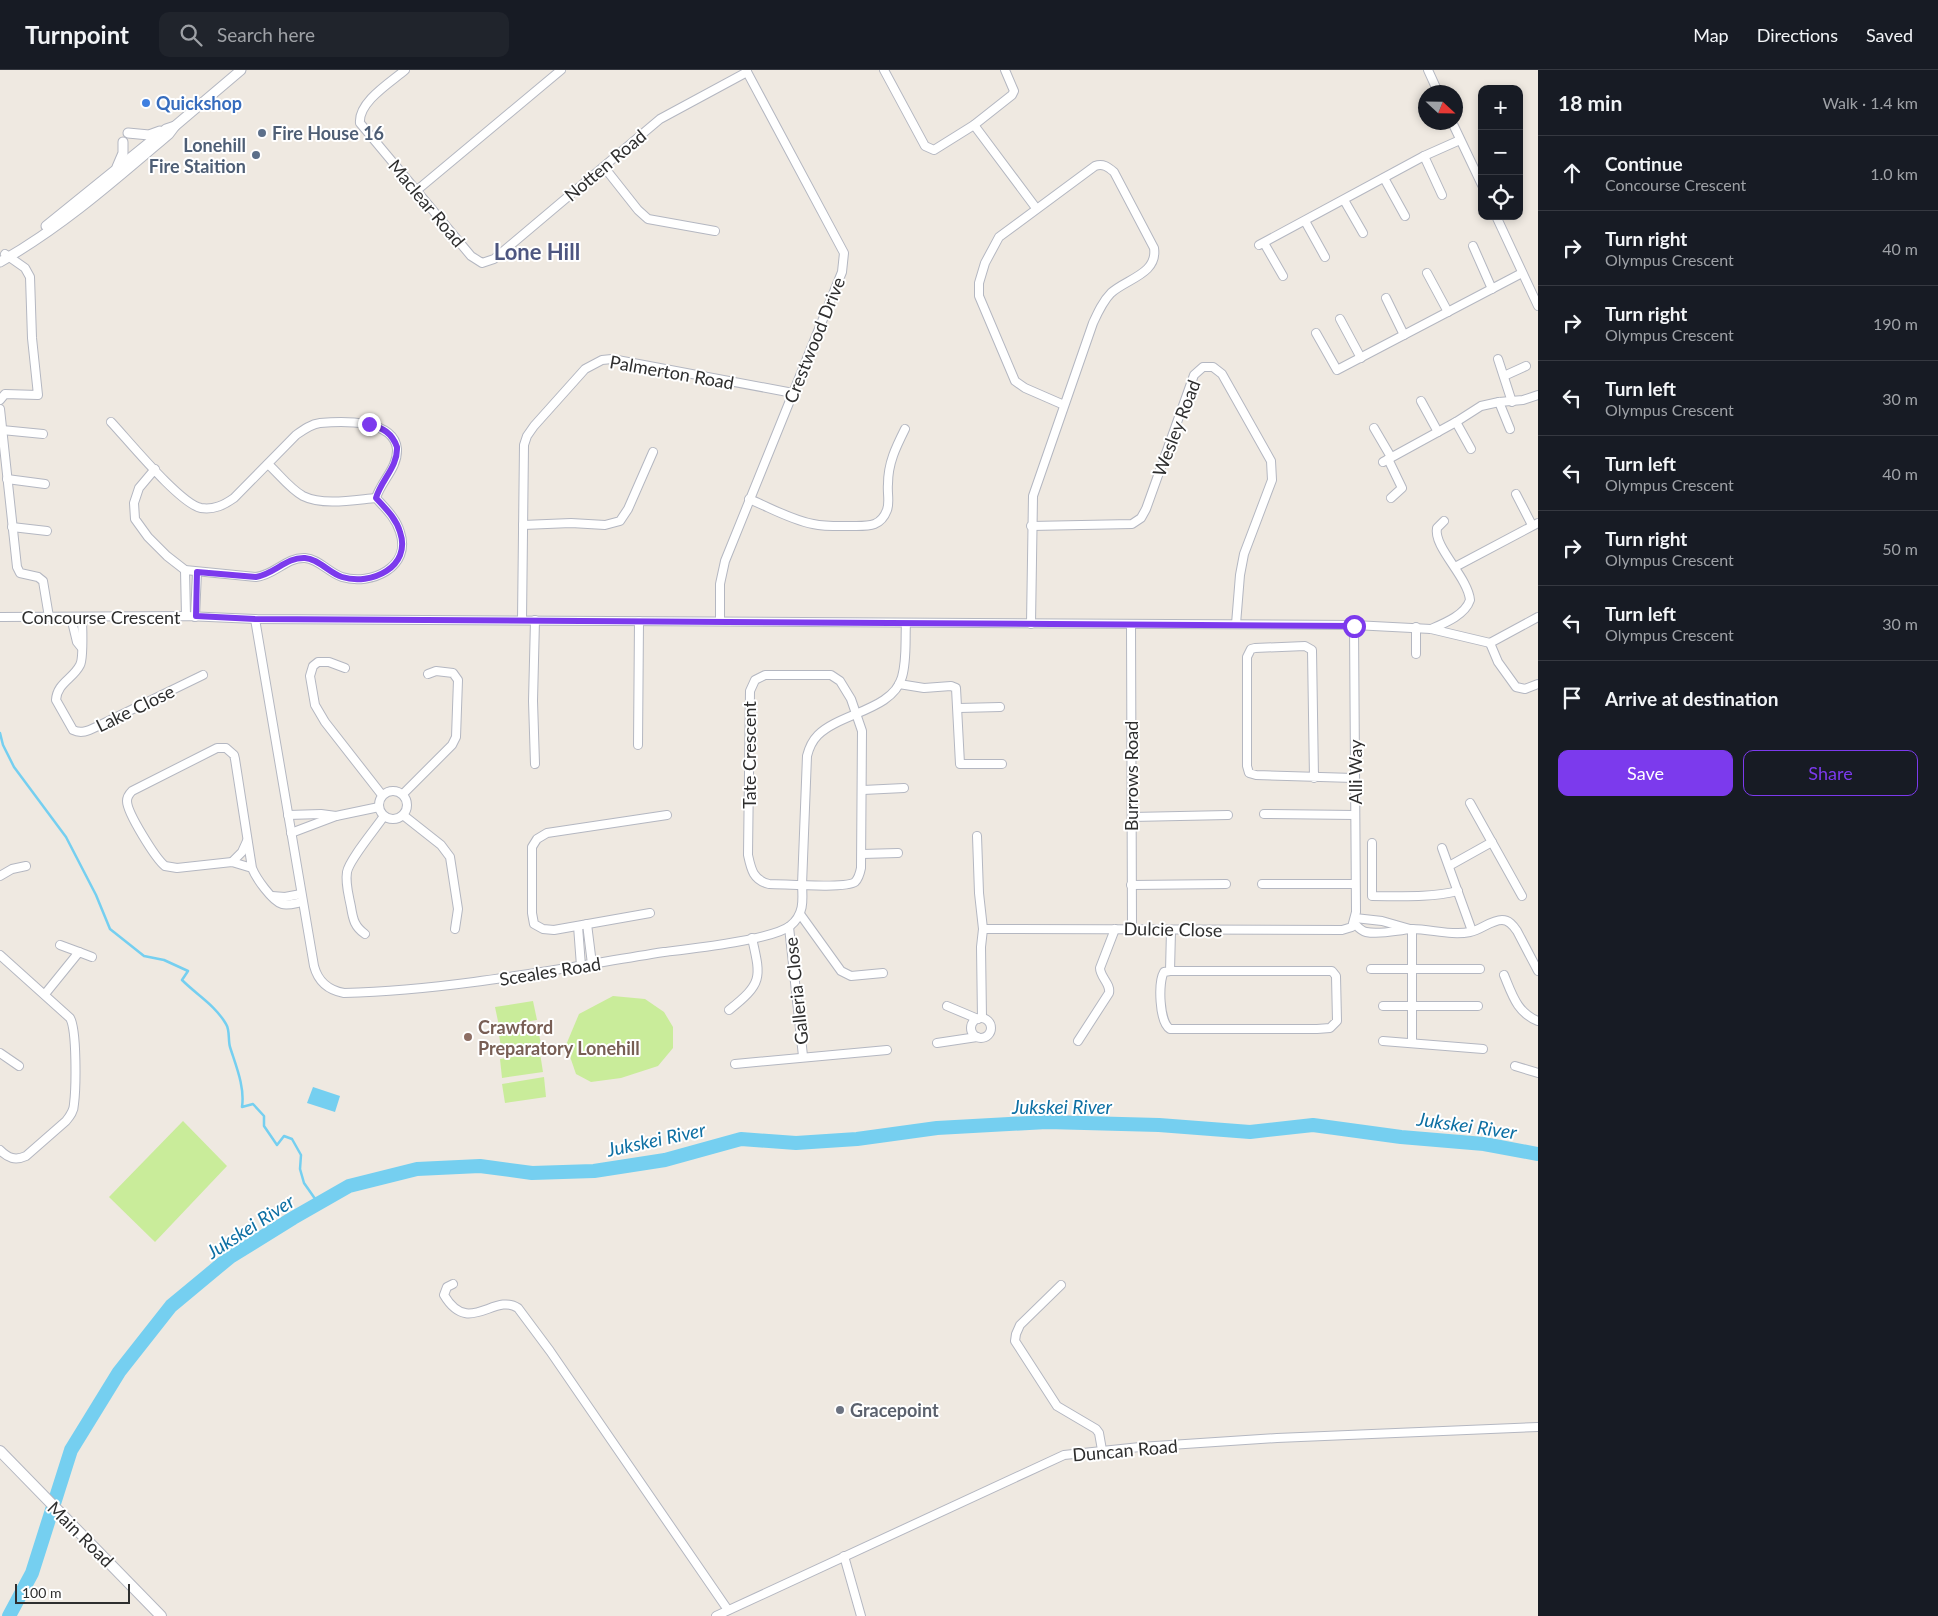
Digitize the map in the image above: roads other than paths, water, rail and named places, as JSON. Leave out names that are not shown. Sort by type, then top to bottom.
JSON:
[{"type":"main road","name":"Main Road","points":[[0,1451],[161,1616]]},
{"type":"street","points":[[3,257],[49,232],[170,134],[175,126],[241,70]]},
{"type":"street","name":"Maclear Road","points":[[405,70],[368,101],[360,113],[360,123],[471,256]]},
{"type":"street","points":[[416,191],[561,70]]},
{"type":"street","points":[[884,70],[925,146],[934,150],[974,125],[1012,95],[1014,91],[1005,70]]},
{"type":"street","points":[[1428,70],[1435,85]]},
{"type":"street","name":"Notten Road","points":[[471,256],[482,262],[494,259],[671,112],[747,71]]},
{"type":"street","name":"Crestwood Drive","points":[[720,621],[719,597],[722,570],[748,499],[842,272],[844,253],[747,71]]},
{"type":"street","points":[[974,125],[1036,208]]},
{"type":"street","points":[[128,133],[149,134],[175,126]]},
{"type":"street","points":[[3,257],[45,228],[166,129]]},
{"type":"street","points":[[1456,130],[1478,177]]},
{"type":"street","points":[[1283,276],[1262,244],[1424,156],[1460,140]]},
{"type":"street","points":[[115,170],[123,154],[124,142]]},
{"type":"street","points":[[1424,156],[1442,195]]},
{"type":"street","points":[[1031,624],[1033,496],[1093,323],[1104,302],[1121,285],[1149,269],[1155,255],[1154,248],[1114,172],[1101,164],[1094,166],[999,237],[985,263],[979,283],[979,296],[1015,381],[1025,388],[1064,405]]},
{"type":"street","points":[[604,167],[638,210],[648,219],[715,231]]},
{"type":"street","points":[[1384,178],[1405,216]]},
{"type":"street","points":[[1344,200],[1363,234]]},
{"type":"street","points":[[1498,220],[1538,306]]},
{"type":"street","points":[[1305,221],[1324,257]]},
{"type":"street","points":[[1473,246],[1492,289]]},
{"type":"street","points":[[0,400],[5,394],[42,395],[32,338],[30,278],[24,268],[3,257]]},
{"type":"street","points":[[1427,273],[1448,312]]},
{"type":"street","points":[[1316,333],[1337,370],[1522,273]]},
{"type":"street","points":[[1386,298],[1404,335]]},
{"type":"street","points":[[1340,319],[1361,358]]},
{"type":"street","name":"Palmerton Road","points":[[522,620],[524,445],[528,436],[542,417],[586,369],[602,360],[612,359],[793,393]]},
{"type":"street","points":[[1498,360],[1512,402]]},
{"type":"street","points":[[1504,376],[1526,366]]},
{"type":"street","name":"Wesley Road","points":[[1032,526],[1132,524],[1141,518],[1146,509],[1194,375],[1203,367],[1213,367],[1222,374],[1271,461],[1273,470],[1272,480],[1244,554],[1240,575],[1236,624]]},
{"type":"street","points":[[1387,459],[1456,422],[1481,406],[1538,396]]},
{"type":"street","points":[[1421,401],[1438,432]]},
{"type":"street","points":[[1499,402],[1510,429]]},
{"type":"street","points":[[0,409],[12,527],[19,571],[44,581],[49,617]]},
{"type":"street","points":[[111,422],[154,469],[186,500],[194,505],[208,508],[223,505],[234,498],[296,435],[313,425],[320,423],[360,423],[378,427],[392,436],[397,452],[394,465],[381,484],[376,498]]},
{"type":"street","points":[[1456,422],[1471,449]]},
{"type":"street","points":[[1374,428],[1402,488],[1391,498]]},
{"type":"street","points":[[748,499],[812,524],[842,526],[872,526],[878,524],[887,511],[889,504],[888,483],[890,464],[905,429]]},
{"type":"street","points":[[2,430],[43,434]]},
{"type":"street","points":[[524,525],[571,523],[605,525],[620,521],[628,509],[653,452]]},
{"type":"street","points":[[268,464],[294,489],[310,498],[344,500],[376,498]]},
{"type":"street","points":[[154,469],[139,488],[134,503],[135,519],[167,556],[186,570],[197,572],[256,577],[266,576],[296,558],[307,558],[343,578],[367,578],[383,575],[395,564],[402,541],[397,523],[376,498]]},
{"type":"street","points":[[7,480],[45,484]]},
{"type":"street","points":[[1455,566],[1535,524],[1516,494]]},
{"type":"street","points":[[1432,629],[1445,623],[1464,609],[1469,602],[1469,593],[1437,537],[1437,528],[1444,521]]},
{"type":"street","points":[[12,527],[47,531]]},
{"type":"street","points":[[186,570],[186,616]]},
{"type":"street","points":[[196,616],[197,572]]},
{"type":"street","name":"Concourse Crescent","points":[[0,617],[196,616],[255,619],[1236,624],[1432,629],[1490,642]]},
{"type":"street","points":[[71,617],[77,642],[81,647]]},
{"type":"street","name":"Lake Close","points":[[82,617],[83,641],[80,666],[58,690],[56,700],[76,732],[86,732],[203,675]]},
{"type":"street","points":[[1538,617],[1490,642],[1498,662],[1516,687],[1524,689],[1538,684]]},
{"type":"street","name":"Sceales Road","points":[[255,619],[302,902],[316,973],[324,985],[335,992],[389,991],[449,986],[752,938],[789,927]]},
{"type":"street","points":[[535,620],[534,702],[536,764]]},
{"type":"street","points":[[638,745],[639,621]]},
{"type":"street","points":[[789,927],[800,914],[803,901],[807,756],[810,746],[826,728],[890,696],[899,684],[904,668],[906,622]]},
{"type":"street","name":"Burrows Road","points":[[1131,624],[1132,929]]},
{"type":"street","name":"Alli Way","points":[[1354,626],[1355,921]]},
{"type":"street","points":[[1416,628],[1416,654]]},
{"type":"street","points":[[1314,778],[1312,650],[1305,646],[1255,648],[1251,650],[1247,657],[1248,771],[1256,775],[1314,778],[1354,778]]},
{"type":"street","points":[[346,668],[333,662],[318,662],[315,664],[310,676],[315,705],[322,717],[382,795]]},
{"type":"street","points":[[403,794],[452,745],[456,737],[458,680],[453,673],[436,671],[428,674]]},
{"type":"street","name":"Tate Crescent","points":[[802,885],[762,882],[753,874],[750,865],[748,848],[748,733],[752,684],[755,680],[765,675],[831,675],[843,683],[851,698],[856,714]]},
{"type":"street","points":[[899,684],[924,688],[954,687],[957,690],[959,708],[960,764],[1002,764]]},
{"type":"street","points":[[959,708],[1000,707]]},
{"type":"street","points":[[802,885],[834,886],[852,883],[860,872],[862,854],[862,731],[856,714]]},
{"type":"street","points":[[252,868],[232,862],[177,868],[165,866],[150,847],[133,816],[127,804],[128,795],[132,791],[217,748],[226,748],[234,755],[235,759],[252,868],[258,880],[283,905],[302,902]]},
{"type":"street","points":[[862,790],[904,788]]},
{"type":"street","points":[[394,790],[403,794],[408,805],[403,816],[397,819],[390,819],[384,816],[379,808],[382,795],[385,792],[394,790]]},
{"type":"street","points":[[1470,803],[1522,896]]},
{"type":"street","points":[[291,833],[336,816],[379,808]]},
{"type":"street","points":[[288,815],[322,814],[336,816]]},
{"type":"street","points":[[1264,814],[1355,815]]},
{"type":"street","points":[[650,913],[549,930],[534,924],[532,913],[532,847],[537,839],[547,833],[667,815]]},
{"type":"street","points":[[365,934],[358,930],[355,924],[348,891],[347,873],[351,863],[384,816]]},
{"type":"street","points":[[403,816],[441,845],[450,857],[458,909],[455,929]]},
{"type":"street","points":[[1132,817],[1228,816]]},
{"type":"street","points":[[977,1037],[972,1030],[972,1026],[980,1019],[983,929],[979,893],[978,836]]},
{"type":"street","points":[[232,862],[242,852],[247,841]]},
{"type":"street","points":[[1449,866],[1492,842]]},
{"type":"street","points":[[1372,843],[1372,896],[1421,897],[1458,891]]},
{"type":"street","points":[[1442,848],[1472,931]]},
{"type":"street","points":[[862,854],[898,853]]},
{"type":"street","points":[[0,876],[12,869],[26,866]]},
{"type":"street","points":[[1131,885],[1226,884]]},
{"type":"street","points":[[1262,884],[1355,884]]},
{"type":"street","points":[[272,896],[285,898],[301,894]]},
{"type":"street","points":[[800,914],[836,966],[846,974],[857,976],[883,973]]},
{"type":"street","points":[[1355,921],[1382,921],[1412,929],[1464,933],[1493,922],[1507,921],[1517,931],[1538,971]]},
{"type":"street","points":[[1355,921],[1360,929],[1365,932],[1397,932],[1412,929]]},
{"type":"street","name":"Dulcie Close","points":[[983,929],[1342,930],[1350,928],[1355,921]]},
{"type":"street","points":[[587,924],[592,964]]},
{"type":"street","points":[[578,926],[582,966]]},
{"type":"street","name":"Galleria Close","points":[[789,927],[803,1056]]},
{"type":"street","points":[[1078,1041],[1109,994],[1110,989],[1100,968],[1116,929]]},
{"type":"street","points":[[1412,929],[1412,1042]]},
{"type":"street","points":[[1170,971],[1171,930]]},
{"type":"street","name":"Galleria Close","points":[[729,1010],[752,990],[757,980],[759,970],[752,938]]},
{"type":"street","points":[[60,945],[92,957]]},
{"type":"street","points":[[45,994],[79,952]]},
{"type":"street","points":[[0,955],[45,994],[66,1014],[74,1025],[75,1078],[73,1110],[66,1121],[26,1156],[20,1159],[6,1156],[0,1150]]},
{"type":"street","points":[[1371,969],[1480,969]]},
{"type":"street","points":[[1170,971],[1332,971],[1336,976],[1337,1022],[1330,1028],[1317,1029],[1170,1029],[1163,1021],[1161,979],[1164,972],[1170,971]]},
{"type":"street","points":[[1504,975],[1516,1004],[1523,1013],[1538,1021]]},
{"type":"street","points":[[937,1043],[986,1037],[991,1030],[989,1022],[948,1006]]},
{"type":"street","points":[[1383,1006],[1478,1006]]},
{"type":"street","points":[[1383,1041],[1483,1049]]},
{"type":"street","name":"Galleria Close","points":[[735,1064],[803,1056],[887,1050]]},
{"type":"street","points":[[0,1053],[19,1066]]},
{"type":"street","points":[[1514,1066],[1538,1073]]},
{"type":"street","points":[[453,1284],[447,1287],[444,1295],[456,1311],[477,1313],[511,1305],[518,1308],[550,1350],[728,1610]]},
{"type":"street","points":[[1061,1284],[1020,1325],[1016,1334],[1016,1342],[1057,1406],[1096,1429],[1099,1433],[1102,1450]]},
{"type":"street","name":"Duncan Road","points":[[716,1616],[1064,1455],[1102,1450],[1277,1438],[1538,1427]]},
{"type":"street","points":[[844,1556],[861,1616]]},
{"type":"water","points":[[313,1087],[340,1096],[335,1112],[307,1103]]},
{"type":"waterway","points":[[0,733],[3,745],[14,767],[66,837],[96,895],[110,929],[144,956],[164,960],[188,971],[182,980],[222,1017],[227,1026],[230,1047],[239,1077],[243,1099],[242,1107],[253,1104],[264,1116],[264,1126],[277,1145],[284,1136],[292,1139],[301,1155],[300,1169],[304,1183],[318,1203]]},
{"type":"waterway","name":"Jukskei River","points":[[9,1616],[32,1573],[71,1450],[119,1372],[171,1306],[230,1257],[349,1186],[417,1169],[480,1166],[532,1173],[594,1171],[665,1160],[741,1139],[796,1143],[857,1139],[937,1128],[1047,1122],[1159,1125],[1250,1132],[1313,1125],[1401,1137],[1484,1144],[1538,1154]]},
{"type":"place","name":"Quickshop","points":[[146,103]]},
{"type":"place","name":"Fire House 16","points":[[262,133]]},
{"type":"place","name":"Lonehill Fire Staition","points":[[256,155]]},
{"type":"place","name":"Crawford Preparatory Lonehill","points":[[468,1037]]},
{"type":"place","name":"Gracepoint","points":[[840,1410]]},
{"type":"district","name":"Lone Hill","points":[[537,251]]}]
